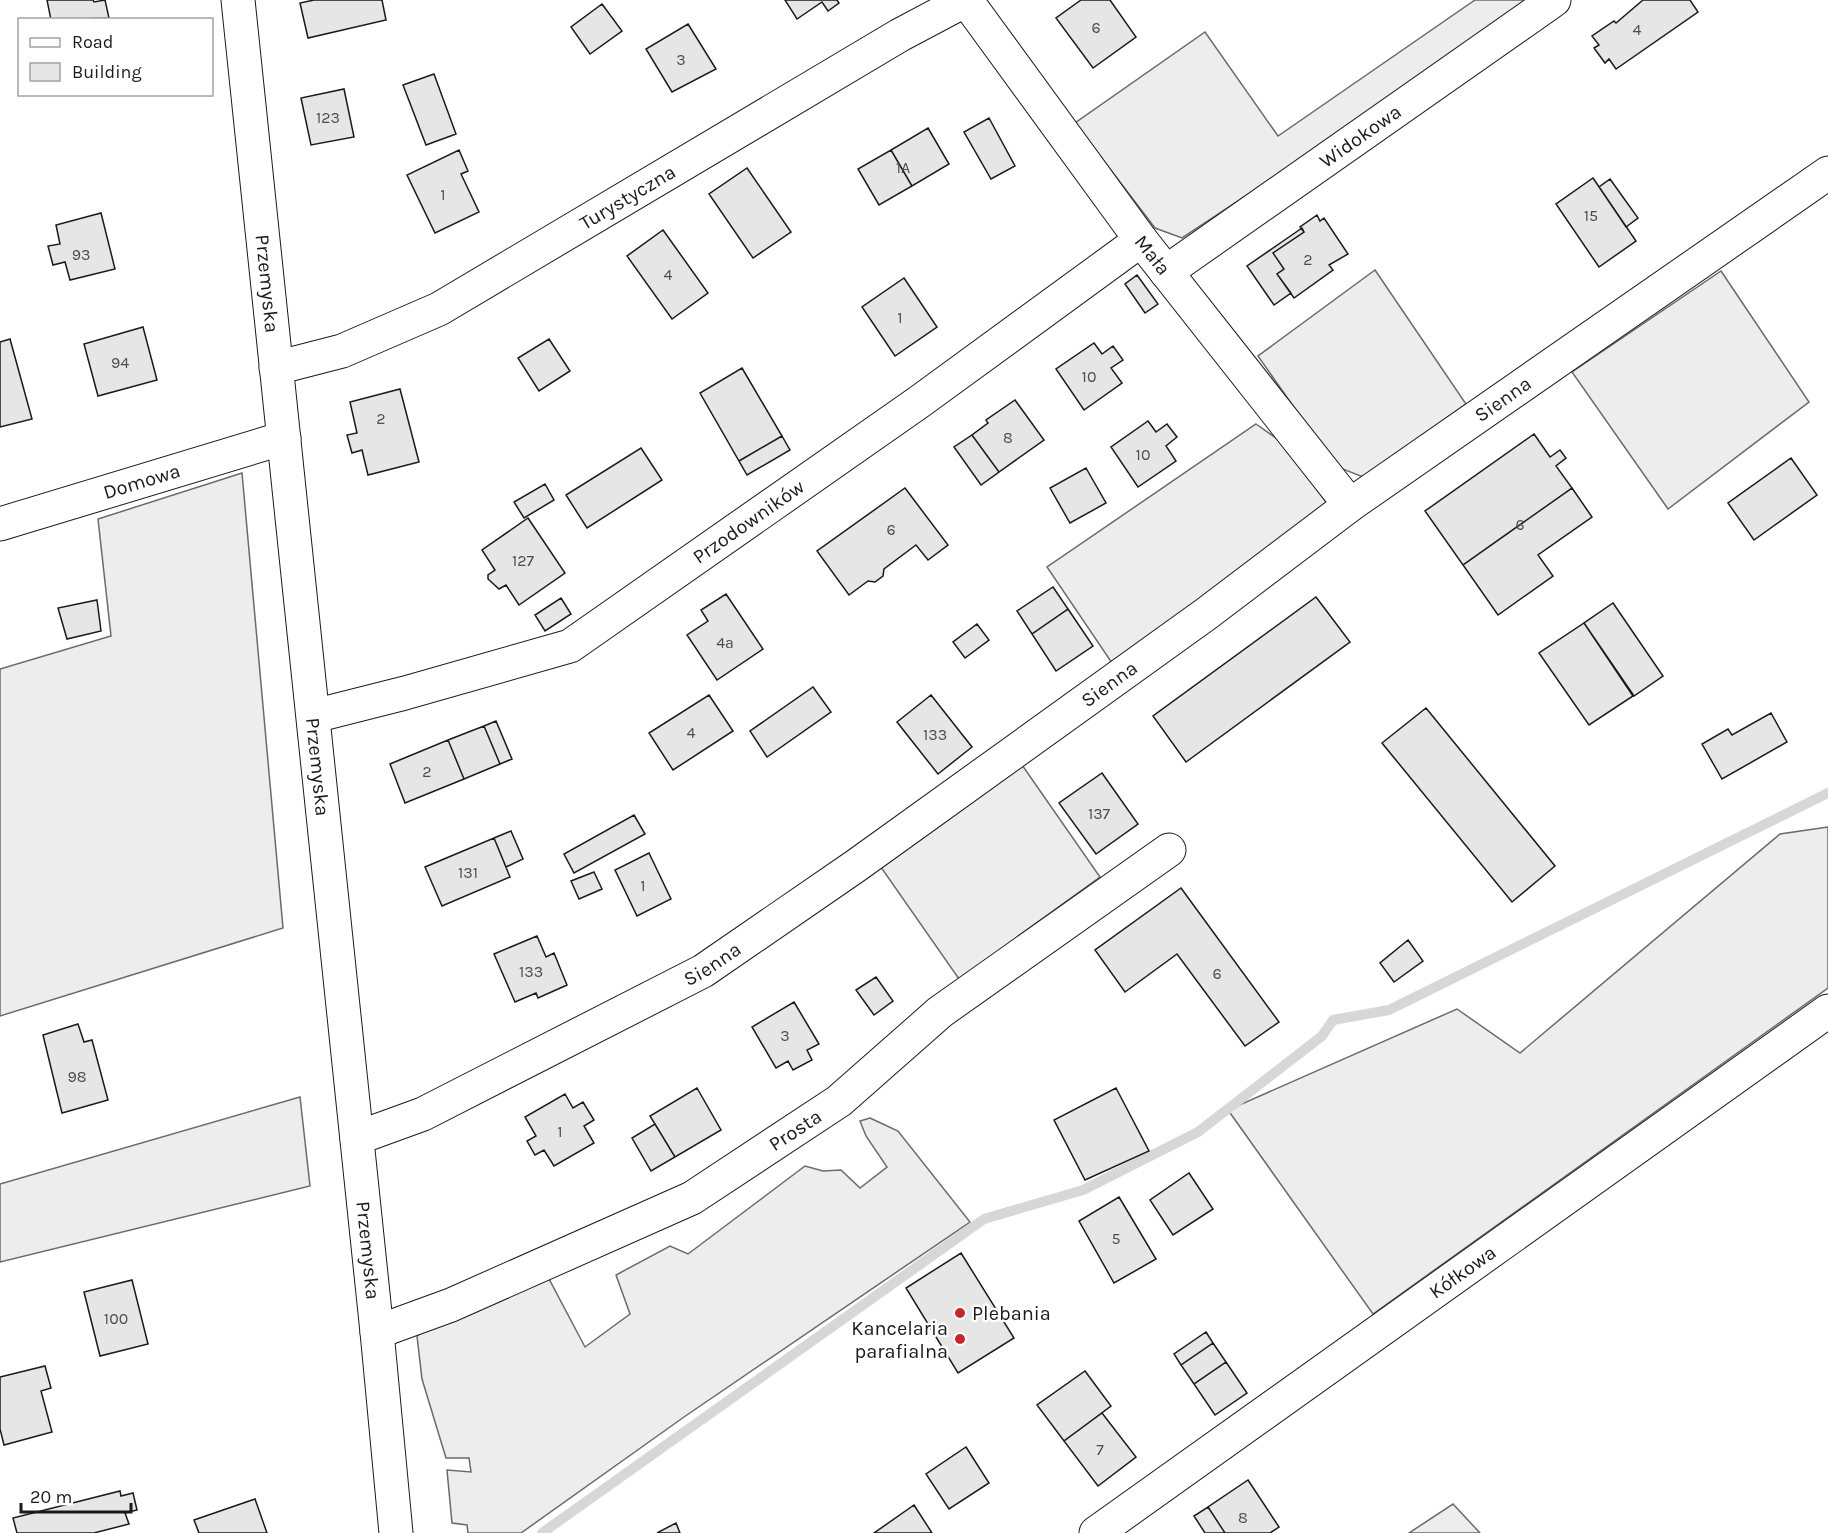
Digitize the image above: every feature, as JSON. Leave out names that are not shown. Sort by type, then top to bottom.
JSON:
[{"type":"street","name":"Przemyska","points":[[238,0],[314,716],[396,1533]]},
{"type":"street","name":"Turystyczna","points":[[276,368],[342,351],[439,309],[900,35],[966,0]]},
{"type":"street","name":"Mała","points":[[966,0],[1141,240],[1350,505]]},
{"type":"street","name":"Widokowa","points":[[1166,272],[1554,0]]},
{"type":"street","name":"Sienna","points":[[357,1138],[423,1114],[703,971],[857,866],[1206,614],[1350,505],[1828,173]]},
{"type":"street","name":"Przodowników","points":[[314,716],[523,661],[570,646],[920,402],[1141,240]]},
{"type":"street","name":"Domowa","points":[[0,524],[284,438]]},
{"type":"street","name":"Prosta","points":[[377,1332],[451,1305],[692,1198],[839,1101],[940,1012],[1169,850]]},
{"type":"street","name":"Kółkowa","points":[[1096,1533],[1828,1011]]},
{"type":"shaded area","points":[[1475,0],[1530,0],[1182,238],[1155,228],[1075,123],[1205,32],[1278,136]]},
{"type":"shaded area","points":[[1375,270],[1466,404],[1363,477],[1335,466],[1258,356]]},
{"type":"shaded area","points":[[1721,271],[1809,402],[1668,509],[1572,372]]},
{"type":"shaded area","points":[[1256,424],[1283,443],[1329,506],[1114,666],[1047,567]]},
{"type":"shaded area","points":[[242,473],[283,928],[0,1016],[0,669],[111,636],[98,519]]},
{"type":"shaded area","points":[[1020,762],[1100,877],[959,979],[878,863]]},
{"type":"shaded area","points":[[1828,827],[1828,988],[1373,1314],[1228,1110],[1457,1009],[1520,1053],[1780,834]]},
{"type":"shaded area","points":[[300,1097],[310,1186],[0,1262],[0,1184]]},
{"type":"shaded area","points":[[870,1118],[898,1131],[970,1222],[684,1417],[521,1533],[468,1533],[467,1525],[452,1523],[447,1470],[471,1472],[469,1458],[446,1458],[422,1379],[417,1336],[434,1324],[549,1279],[585,1347],[630,1314],[616,1275],[670,1246],[688,1254],[805,1166],[823,1171],[841,1170],[860,1188],[887,1167],[866,1136],[860,1121]]},
{"type":"shaded area","points":[[1453,1504],[1480,1533],[1409,1533]]},
{"type":"building","points":[[47,0],[93,0],[94,2],[105,0],[109,18],[51,18]]},
{"type":"building","points":[[314,0],[382,0],[386,20],[308,38],[300,3]]},
{"type":"building","points":[[785,0],[837,0],[839,3],[828,11],[822,2],[797,19]]},
{"type":"building","points":[[1081,0],[1110,0],[1136,37],[1093,68],[1056,18]]},
{"type":"building","points":[[1643,0],[1690,0],[1698,12],[1616,69],[1609,59],[1605,63],[1594,48],[1599,45],[1592,36],[1614,21],[1616,23]]},
{"type":"building","points":[[602,4],[622,31],[590,54],[571,27]]},
{"type":"building","points":[[688,24],[716,69],[672,92],[646,49]]},
{"type":"building","points":[[434,74],[456,134],[426,145],[403,85]]},
{"type":"building","points":[[344,89],[354,137],[311,145],[301,98]]},
{"type":"building","points":[[989,118],[1015,166],[991,179],[964,132]]},
{"type":"building","points":[[928,128],[949,164],[912,186],[891,150]]},
{"type":"building","points":[[459,150],[468,171],[461,174],[479,212],[435,233],[407,175]]},
{"type":"building","points":[[891,150],[912,186],[879,205],[858,169]]},
{"type":"building","points":[[747,168],[791,232],[753,258],[709,194]]},
{"type":"building","points":[[1593,178],[1636,241],[1599,267],[1556,204]]},
{"type":"building","points":[[1610,179],[1638,218],[1626,227],[1599,187]]},
{"type":"building","points":[[101,213],[115,269],[70,280],[65,262],[53,265],[48,246],[60,244],[56,225]]},
{"type":"building","points":[[1317,215],[1320,221],[1324,218],[1348,254],[1329,265],[1333,270],[1294,298],[1277,274],[1284,269],[1273,253],[1304,232],[1300,227]]},
{"type":"building","points":[[1302,228],[1304,232],[1273,253],[1284,269],[1277,274],[1291,293],[1274,305],[1247,266]]},
{"type":"building","points":[[663,230],[708,293],[672,319],[627,256]]},
{"type":"building","points":[[1137,275],[1158,304],[1145,313],[1125,284]]},
{"type":"building","points":[[904,278],[937,327],[895,356],[862,307]]},
{"type":"building","points":[[143,327],[157,380],[98,396],[84,344]]},
{"type":"building","points":[[10,339],[32,419],[0,427],[0,342]]},
{"type":"building","points":[[549,339],[570,371],[539,391],[518,358]]},
{"type":"building","points":[[1094,343],[1102,354],[1113,346],[1123,360],[1111,368],[1122,383],[1084,410],[1056,369]]},
{"type":"building","points":[[742,368],[782,436],[739,461],[700,393]]},
{"type":"building","points":[[400,389],[419,462],[368,475],[362,450],[352,453],[347,435],[357,433],[350,402]]},
{"type":"building","points":[[1015,400],[1044,440],[999,472],[972,435],[988,423],[986,420]]},
{"type":"building","points":[[1148,421],[1156,432],[1167,424],[1177,437],[1166,446],[1176,461],[1138,487],[1111,447]]},
{"type":"building","points":[[1534,434],[1550,457],[1560,450],[1566,458],[1556,466],[1572,488],[1463,565],[1425,511]]},
{"type":"building","points":[[972,435],[999,472],[981,485],[954,447]]},
{"type":"building","points":[[782,436],[790,450],[747,475],[739,461]]},
{"type":"building","points":[[641,448],[662,480],[587,528],[566,495]]},
{"type":"building","points":[[1791,458],[1817,495],[1754,540],[1728,503]]},
{"type":"building","points":[[1086,468],[1106,503],[1070,523],[1050,488]]},
{"type":"building","points":[[545,484],[554,500],[524,518],[514,502]]},
{"type":"building","points":[[905,488],[948,545],[928,560],[916,545],[884,569],[883,576],[875,582],[868,581],[849,595],[817,551]]},
{"type":"building","points":[[1572,488],[1592,517],[1538,555],[1553,576],[1498,615],[1463,565]]},
{"type":"building","points":[[528,518],[565,573],[519,605],[506,585],[499,589],[488,579],[488,575],[495,570],[482,550]]},
{"type":"building","points":[[1053,587],[1068,609],[1032,634],[1017,611]]},
{"type":"building","points":[[726,594],[763,649],[717,680],[687,635],[708,621],[701,610]]},
{"type":"building","points":[[1316,597],[1350,642],[1186,762],[1153,716]]},
{"type":"building","points":[[561,598],[571,614],[545,631],[535,615]]},
{"type":"building","points":[[97,600],[101,631],[67,639],[58,608]]},
{"type":"building","points":[[1613,603],[1663,676],[1634,696],[1584,623]]},
{"type":"building","points":[[1068,609],[1093,646],[1056,671],[1032,634]]},
{"type":"building","points":[[1584,623],[1633,696],[1589,725],[1539,653]]},
{"type":"building","points":[[977,624],[989,640],[965,658],[953,642]]},
{"type":"building","points":[[813,687],[831,712],[767,757],[750,731]]},
{"type":"building","points":[[709,695],[733,731],[673,770],[649,733]]},
{"type":"building","points":[[931,695],[972,747],[938,774],[897,722]]},
{"type":"building","points":[[1426,708],[1555,866],[1512,902],[1382,743]]},
{"type":"building","points":[[1771,713],[1787,742],[1722,779],[1702,744],[1728,729],[1732,735]]},
{"type":"building","points":[[496,721],[512,759],[500,764],[484,726]]},
{"type":"building","points":[[484,726],[500,764],[464,779],[448,740]]},
{"type":"building","points":[[448,740],[464,779],[405,803],[390,764]]},
{"type":"building","points":[[1102,773],[1138,824],[1096,854],[1059,803]]},
{"type":"building","points":[[634,815],[645,834],[574,873],[564,854]]},
{"type":"building","points":[[511,831],[523,859],[506,867],[494,838]]},
{"type":"building","points":[[494,838],[510,877],[442,906],[425,867]]},
{"type":"building","points":[[649,853],[671,899],[637,916],[615,870]]},
{"type":"building","points":[[594,872],[602,889],[579,899],[571,881]]},
{"type":"building","points":[[1181,888],[1279,1022],[1245,1046],[1177,954],[1125,992],[1095,950]]},
{"type":"building","points":[[537,936],[546,957],[554,953],[567,985],[538,998],[536,993],[515,1002],[494,954]]},
{"type":"building","points":[[1408,940],[1423,961],[1394,982],[1380,963]]},
{"type":"building","points":[[876,977],[893,1001],[874,1015],[856,990]]},
{"type":"building","points":[[794,1002],[819,1044],[807,1050],[812,1060],[793,1070],[788,1061],[776,1068],[752,1027]]},
{"type":"building","points":[[78,1024],[84,1042],[92,1040],[108,1100],[62,1113],[43,1035]]},
{"type":"building","points":[[697,1088],[721,1130],[675,1157],[650,1116]]},
{"type":"building","points":[[1116,1088],[1149,1151],[1085,1180],[1054,1120]]},
{"type":"building","points":[[565,1094],[573,1108],[583,1102],[594,1120],[584,1126],[594,1143],[554,1166],[544,1150],[535,1155],[527,1141],[536,1136],[525,1117]]},
{"type":"building","points":[[655,1124],[675,1157],[651,1171],[632,1138]]},
{"type":"building","points":[[1189,1173],[1213,1209],[1173,1235],[1150,1200]]},
{"type":"building","points":[[1119,1197],[1156,1259],[1114,1283],[1079,1221]]},
{"type":"building","name":"Plebania","points":[[961,1253],[1014,1338],[958,1373],[906,1288]]},
{"type":"building","points":[[132,1280],[148,1344],[100,1356],[84,1292]]},
{"type":"building","points":[[1206,1332],[1213,1343],[1181,1365],[1174,1354]]},
{"type":"building","points":[[1213,1343],[1226,1362],[1194,1384],[1181,1365]]},
{"type":"building","points":[[1226,1362],[1247,1393],[1215,1415],[1194,1384]]},
{"type":"building","points":[[45,1366],[51,1388],[41,1391],[52,1432],[4,1445],[0,1429],[0,1377]]},
{"type":"building","points":[[1085,1371],[1111,1406],[1064,1441],[1037,1405]]},
{"type":"building","points":[[1102,1413],[1136,1457],[1098,1486],[1064,1441]]},
{"type":"building","points":[[966,1447],[989,1483],[949,1509],[926,1474]]},
{"type":"building","points":[[1248,1480],[1279,1527],[1270,1533],[1225,1533],[1208,1507]]},
{"type":"building","points":[[120,1491],[121,1496],[133,1493],[137,1510],[125,1513],[129,1524],[94,1533],[17,1533],[13,1518]]},
{"type":"building","points":[[255,1499],[267,1533],[199,1533],[194,1520]]},
{"type":"building","points":[[914,1505],[932,1533],[874,1533]]},
{"type":"building","points":[[1208,1507],[1225,1533],[1205,1533],[1194,1516]]},
{"type":"building","points":[[676,1523],[680,1533],[657,1533]]},
{"type":"waterway","points":[[542,1533],[984,1219],[1083,1190],[1198,1132],[1322,1036],[1333,1020],[1389,1010],[1828,793]]},
{"type":"place","name":"Plebania","points":[[960,1313]]},
{"type":"place","name":"Kancelaria parafialna","points":[[960,1339]]}]
